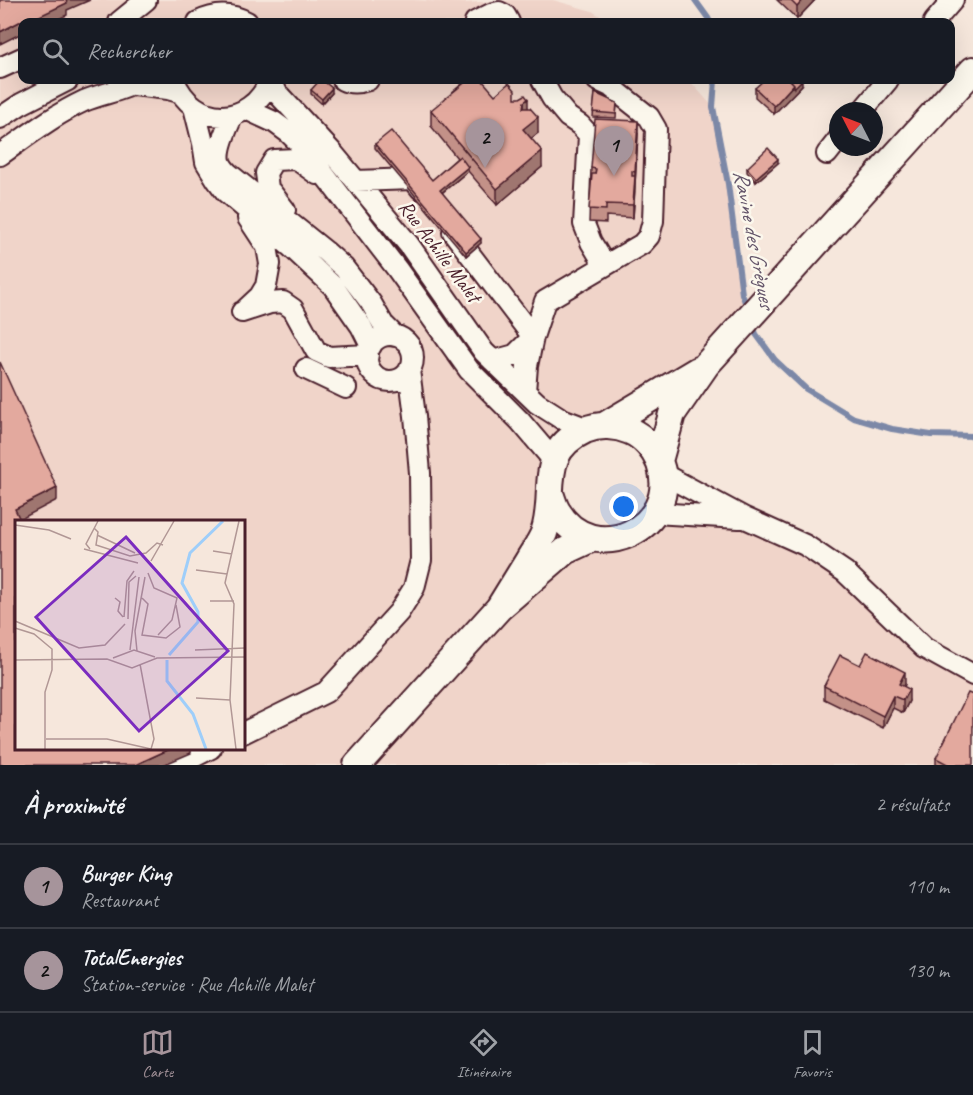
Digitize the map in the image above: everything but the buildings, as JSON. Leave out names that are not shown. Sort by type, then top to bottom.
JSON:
[{"type":"main road","points":[[550,494],[555,509],[565,522],[578,532],[592,538],[607,540],[621,538],[634,533],[645,524],[660,501],[663,488],[661,467],[672,414],[706,365],[973,70]]},
{"type":"main road","points":[[499,608],[544,533],[550,506],[550,477],[554,461],[567,441],[706,365]]},
{"type":"main road","points":[[596,427],[618,427],[631,431],[652,449],[661,467]]},
{"type":"main road","points":[[357,765],[499,608],[565,551],[592,538]]},
{"type":"street","points":[[124,18],[146,0]]},
{"type":"street","points":[[203,18],[216,0]]},
{"type":"street","points":[[232,0],[242,18]]},
{"type":"street","points":[[937,18],[953,0]]},
{"type":"street","points":[[484,18],[499,12],[507,18]]},
{"type":"street","points":[[210,18],[229,16],[235,18]]},
{"type":"street","points":[[0,68],[18,60]]},
{"type":"street","points":[[0,118],[21,104],[60,84]]},
{"type":"street","points":[[0,155],[63,112],[86,100],[132,84]]},
{"type":"street","points":[[147,84],[168,89],[176,86],[186,101],[206,114],[220,116],[240,112],[274,122],[289,133],[303,147],[397,269],[469,370],[520,421],[554,461]]},
{"type":"street","points":[[268,84],[257,101],[240,112],[227,127],[221,144],[220,161],[228,173],[344,268],[371,303],[383,324],[407,344],[413,356],[409,370],[399,379],[385,381]]},
{"type":"street","name":"Rue Achille Malet","points":[[272,84],[277,93],[331,151],[409,245],[484,352],[537,403],[562,419],[596,427]]},
{"type":"street","points":[[544,84],[584,113],[591,128],[584,224],[600,257],[602,267]]},
{"type":"street","points":[[525,391],[533,338],[545,301],[642,244],[649,236],[653,220],[656,129],[649,117],[606,84]]},
{"type":"street","points":[[870,102],[885,84]]},
{"type":"street","points":[[194,107],[206,162],[217,180],[238,203],[291,246],[333,286],[361,326],[369,350],[369,368],[373,374],[385,381],[416,416]]},
{"type":"street","points":[[308,237],[268,188],[266,173],[274,159],[296,159],[330,184]]},
{"type":"street","points":[[356,181],[413,179],[533,338]]},
{"type":"street","points":[[238,203],[267,247],[270,264],[266,286],[260,296],[242,312],[270,303],[283,302],[293,309],[316,351],[329,357],[369,350],[382,337],[395,336]]},
{"type":"street","points":[[493,361],[515,355],[533,338]]},
{"type":"street","points":[[306,369],[346,387]]},
{"type":"street","points":[[244,733],[326,692],[399,612],[414,588],[421,560],[420,473],[416,416],[409,370]]},
{"type":"street","points":[[661,467],[745,518],[805,545],[845,572],[924,648],[973,675]]},
{"type":"street","points":[[654,513],[745,518]]},
{"type":"street","points":[[178,765],[207,750]]},
{"type":"shaded area","points":[[0,0],[414,0],[464,3],[553,0],[592,11],[603,18],[18,18],[18,84],[693,84],[713,107],[728,184],[742,294],[747,307],[706,365],[574,436],[501,606],[607,540],[660,501],[745,518],[805,545],[973,673],[973,765],[0,765]]},
{"type":"waterway","name":"Ravine des Grègues","points":[[695,0],[708,18]]},
{"type":"waterway","name":"Ravine des Grègues","points":[[715,84],[713,107],[728,184],[742,294],[748,310]]},
{"type":"waterway","name":"Ravine des Grègues","points":[[753,325],[756,334],[775,360],[806,389],[854,418],[892,429],[931,435],[973,436]]},
{"type":"place","name":"TotalEnergies","points":[[485,168]]},
{"type":"place","name":"Burger King","points":[[614,176]]}]
